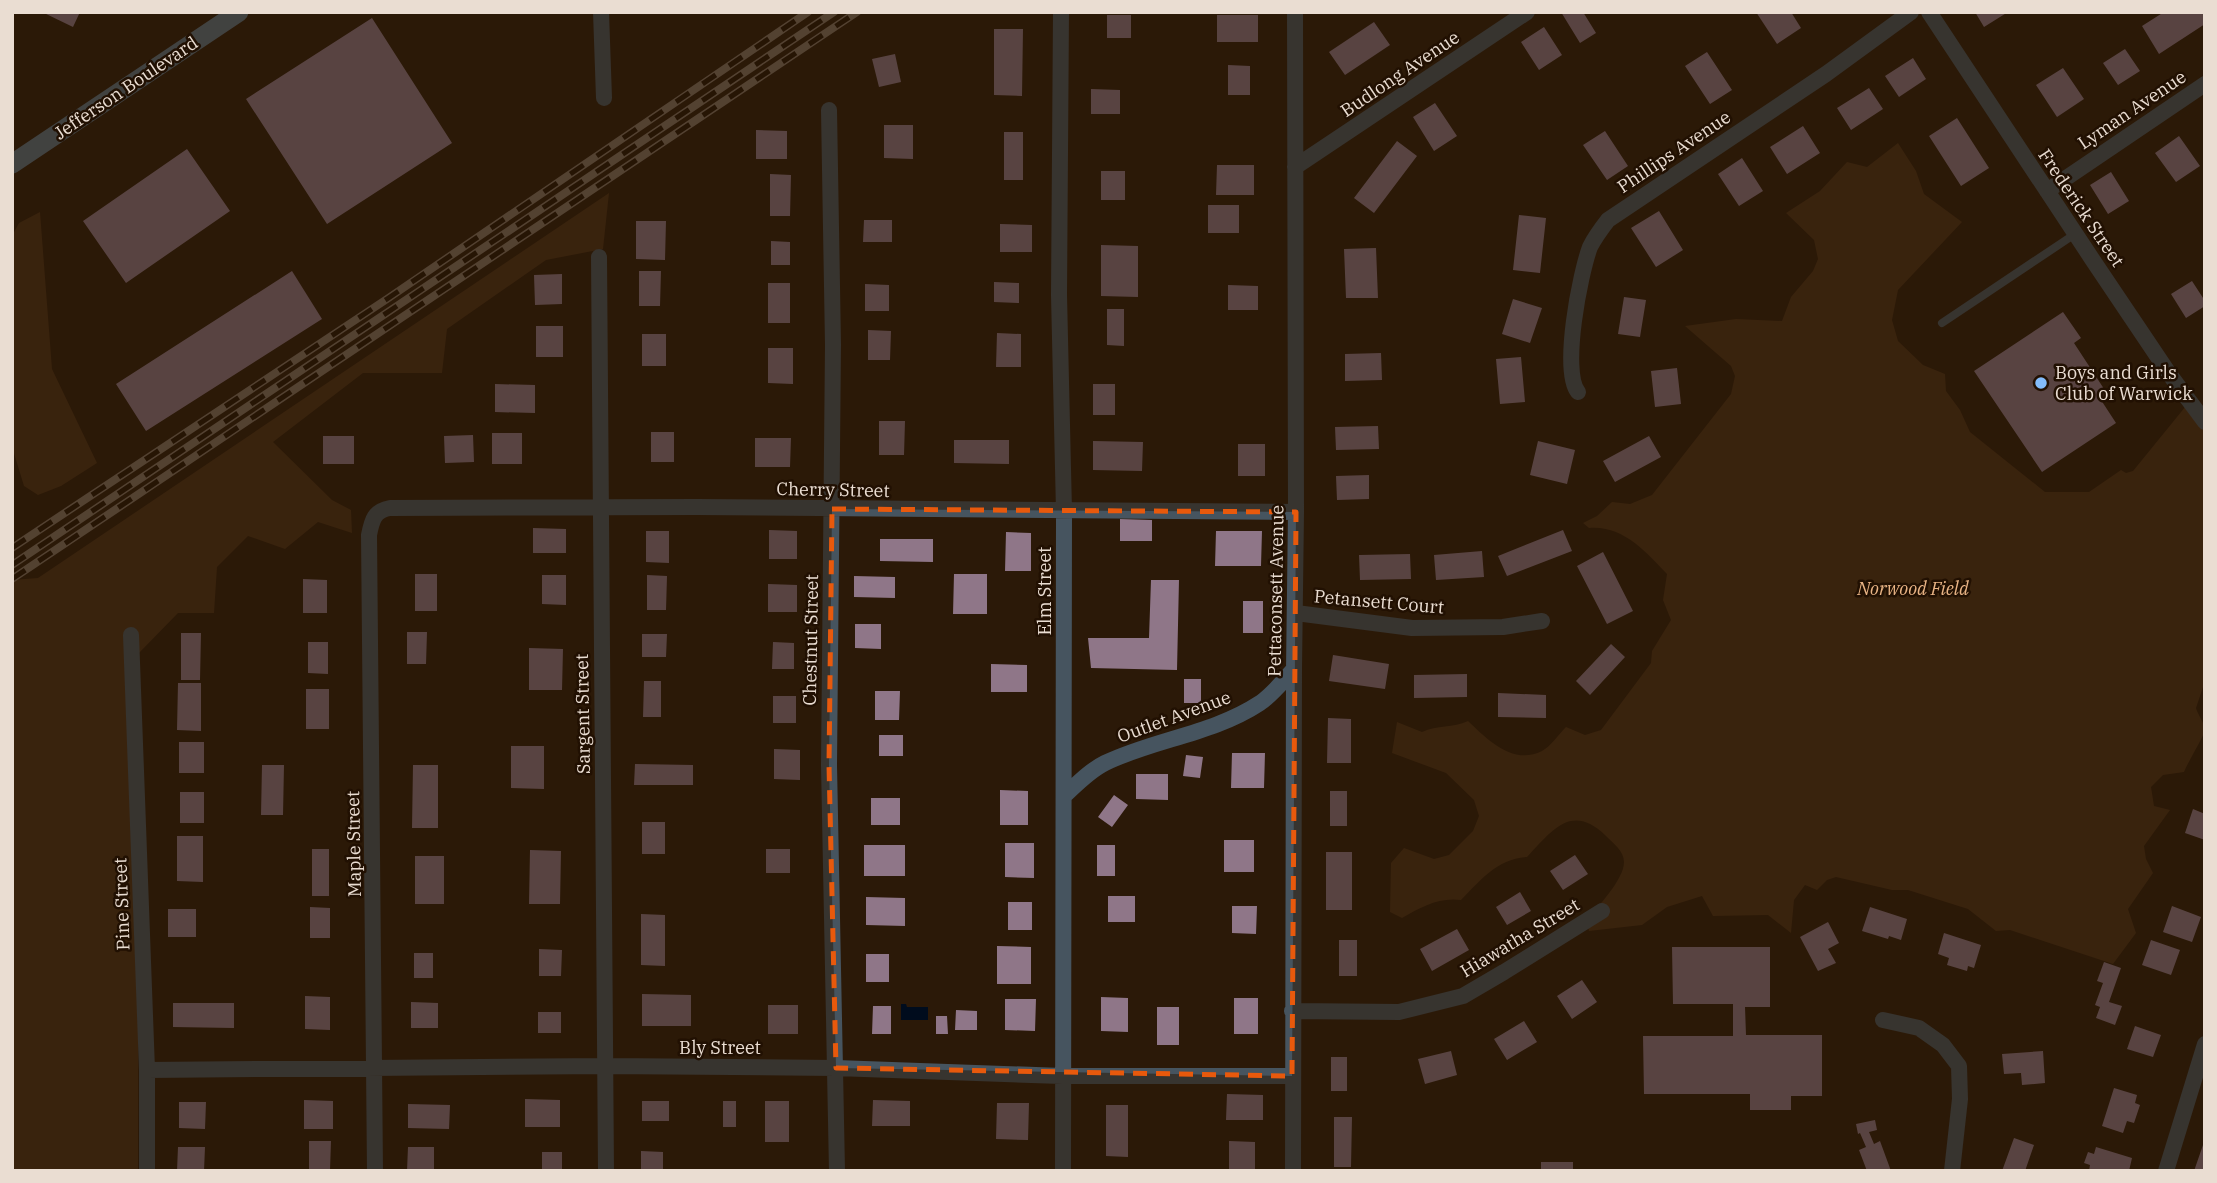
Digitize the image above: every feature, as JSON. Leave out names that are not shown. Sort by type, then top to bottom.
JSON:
[{"type":"main road","name":"Jefferson Boulevard","points":[[12,164],[239,12]]},
{"type":"street","points":[[601,12],[604,98]]},
{"type":"street","name":"Elm Street","points":[[1061,12],[1059,295],[1064,511],[1063,1171]]},
{"type":"street","name":"Pettaconsett Avenue","points":[[1293,1171],[1295,12]]},
{"type":"street","name":"Budlong Avenue","points":[[1295,167],[1527,12]]},
{"type":"street","name":"Phillips Avenue","points":[[1578,392],[1573,386],[1570,370],[1575,315],[1589,251],[1602,228],[1622,211],[1826,74],[1911,12]]},
{"type":"street","name":"Frederick Street","points":[[1929,12],[2075,234],[2205,422]]},
{"type":"street","name":"Lyman Avenue","points":[[2047,191],[2205,84]]},
{"type":"street","name":"Chestnut Street","points":[[829,110],[833,345],[829,765],[837,1171]]},
{"type":"street","name":"Sargent Street","points":[[599,257],[599,509],[607,1171]]},
{"type":"street","name":"Cherry Street","points":[[372,517],[381,510],[390,508],[697,507],[1296,512]]},
{"type":"street","name":"Maple Street","points":[[372,517],[369,535],[376,1171]]},
{"type":"street","name":"Petansett Court","points":[[1296,613],[1412,628],[1503,627],[1542,621]]},
{"type":"street","name":"Pine Street","points":[[131,635],[147,1070],[147,1171]]},
{"type":"street","name":"Outlet Avenue","points":[[1064,796],[1089,773],[1104,764],[1201,730],[1258,704],[1294,669]]},
{"type":"street","name":"Hiawatha Street","points":[[1292,1011],[1399,1012],[1463,996],[1602,911]]},
{"type":"street","points":[[1883,1020],[1919,1028],[1944,1045],[1959,1066],[1960,1099],[1952,1171]]},
{"type":"street","points":[[2166,1171],[2205,1044]]},
{"type":"street","name":"Bly Street","points":[[147,1070],[606,1066],[836,1068],[1062,1076],[1292,1076]]},
{"type":"lane","points":[[1942,323],[2075,234]]},
{"type":"highlighted area","points":[[832,509],[1296,512],[1292,1076],[836,1068],[829,765]]},
{"type":"green space","name":"Norwood Field","points":[[1898,143],[1916,171],[1924,194],[1962,222],[1898,290],[1892,320],[1898,341],[1923,365],[1945,374],[1946,391],[1960,410],[1970,432],[2045,492],[2089,492],[2121,470],[2126,473],[2133,471],[2190,401],[2205,417],[2205,681],[2196,708],[2205,730],[2184,772],[2163,775],[2151,787],[2154,806],[2170,810],[2144,846],[2146,859],[2153,873],[2128,909],[2136,933],[2113,964],[2010,930],[1996,931],[1968,909],[1908,890],[1892,890],[1836,877],[1827,880],[1817,890],[1805,885],[1794,900],[1791,933],[1768,915],[1713,916],[1702,896],[1667,907],[1642,925],[1589,931],[1586,921],[1620,877],[1624,858],[1606,836],[1594,826],[1582,821],[1563,824],[1527,857],[1498,866],[1461,900],[1438,901],[1402,918],[1390,912],[1391,863],[1404,848],[1434,859],[1449,855],[1473,831],[1479,816],[1474,800],[1446,773],[1392,753],[1397,722],[1422,732],[1468,721],[1501,748],[1521,755],[1542,751],[1566,727],[1585,735],[1601,730],[1651,663],[1652,651],[1671,620],[1663,600],[1667,574],[1642,549],[1623,535],[1601,528],[1589,528],[1583,523],[1597,516],[1612,502],[1630,504],[1652,495],[1731,394],[1735,376],[1731,366],[1685,326],[1736,319],[1782,321],[1791,297],[1813,271],[1818,259],[1814,240],[1786,213],[1820,191],[1847,162],[1867,167]]},
{"type":"green space","points":[[609,193],[603,249],[546,260],[447,329],[442,373],[363,373],[273,442],[332,500],[351,510],[352,533],[318,522],[285,549],[248,536],[217,567],[214,613],[178,613],[139,653],[138,1171],[12,1171],[12,580],[38,578]]},
{"type":"green space","points":[[40,212],[52,369],[97,463],[61,486],[38,495],[24,486],[13,450],[12,236],[19,223]]},
{"type":"water","points":[[901,1004],[906,1004],[907,1007],[928,1007],[928,1020],[901,1020]]},
{"type":"building","points":[[42,12],[80,12],[73,27]]},
{"type":"building","points":[[1561,12],[1583,12],[1596,33],[1580,43]]},
{"type":"building","points":[[1756,12],[1791,12],[1801,28],[1777,44]]},
{"type":"building","points":[[1975,12],[2008,12],[1984,27]]},
{"type":"building","points":[[2164,12],[2205,12],[2205,24],[2159,54],[2142,26]]},
{"type":"building","points":[[1107,15],[1131,15],[1131,38],[1107,38]]},
{"type":"building","points":[[1217,15],[1258,15],[1258,42],[1217,42]]},
{"type":"building","points":[[372,18],[452,143],[327,224],[246,99]]},
{"type":"building","points":[[1374,22],[1390,45],[1345,75],[1329,52]]},
{"type":"building","points":[[1544,27],[1562,55],[1539,70],[1521,42]]},
{"type":"building","points":[[994,29],[1023,29],[1022,96],[994,95]]},
{"type":"building","points":[[2125,49],[2140,71],[2118,85],[2103,63]]},
{"type":"building","points":[[1707,52],[1732,90],[1710,104],[1685,66]]},
{"type":"building","points":[[895,54],[901,82],[879,87],[872,59]]},
{"type":"building","points":[[1913,58],[1926,79],[1899,97],[1885,76]]},
{"type":"building","points":[[1228,65],[1250,66],[1250,95],[1228,95]]},
{"type":"building","points":[[2063,68],[2084,99],[2057,117],[2036,85]]},
{"type":"building","points":[[1869,88],[1883,109],[1851,130],[1837,108]]},
{"type":"building","points":[[1091,89],[1120,90],[1120,114],[1091,114]]},
{"type":"building","points":[[1435,103],[1457,136],[1434,151],[1413,117]]},
{"type":"building","points":[[1957,118],[1989,168],[1961,186],[1929,136]]},
{"type":"building","points":[[884,125],[913,125],[913,159],[884,158]]},
{"type":"building","points":[[1803,126],[1820,153],[1787,174],[1770,147]]},
{"type":"building","points":[[756,130],[787,131],[787,159],[756,159]]},
{"type":"building","points":[[1605,131],[1628,166],[1607,180],[1583,145]]},
{"type":"building","points":[[1004,132],[1023,132],[1023,180],[1004,180]]},
{"type":"building","points":[[2179,136],[2200,166],[2176,182],[2155,153]]},
{"type":"building","points":[[1397,141],[1417,156],[1374,213],[1354,198]]},
{"type":"building","points":[[187,149],[230,211],[126,283],[83,221]]},
{"type":"building","points":[[1742,158],[1763,191],[1739,206],[1718,174]]},
{"type":"building","points":[[1217,165],[1254,165],[1254,195],[1216,195]]},
{"type":"building","points":[[1101,171],[1125,171],[1125,200],[1101,200]]},
{"type":"building","points":[[2111,172],[2129,201],[2108,214],[2090,185]]},
{"type":"building","points":[[770,174],[791,175],[790,216],[770,216]]},
{"type":"building","points":[[1208,205],[1239,205],[1239,233],[1208,233]]},
{"type":"building","points":[[1659,211],[1683,250],[1656,267],[1631,228]]},
{"type":"building","points":[[1519,215],[1546,218],[1540,273],[1513,270]]},
{"type":"building","points":[[864,220],[892,220],[892,242],[863,242]]},
{"type":"building","points":[[636,221],[666,221],[665,260],[636,259]]},
{"type":"building","points":[[1000,224],[1032,225],[1032,252],[1000,252]]},
{"type":"building","points":[[771,241],[790,242],[790,265],[771,265]]},
{"type":"building","points":[[1101,245],[1138,246],[1138,297],[1101,296]]},
{"type":"building","points":[[1376,248],[1378,298],[1346,298],[1344,249]]},
{"type":"building","points":[[292,271],[322,319],[146,431],[116,384]]},
{"type":"building","points":[[639,271],[661,271],[660,306],[639,306]]},
{"type":"building","points":[[562,274],[562,304],[535,305],[534,275]]},
{"type":"building","points":[[2192,281],[2205,301],[2205,306],[2186,318],[2171,294]]},
{"type":"building","points":[[994,282],[1019,283],[1019,303],[994,302]]},
{"type":"building","points":[[768,283],[790,283],[790,323],[768,323]]},
{"type":"building","points":[[865,284],[889,285],[889,311],[865,311]]},
{"type":"building","points":[[1228,285],[1258,286],[1258,310],[1228,310]]},
{"type":"building","points":[[1624,297],[1646,300],[1640,337],[1618,334]]},
{"type":"building","points":[[1513,299],[1542,308],[1530,343],[1502,334]]},
{"type":"building","points":[[1107,309],[1124,309],[1124,346],[1107,345]]},
{"type":"building","name":"Boys and Girls Club of Warwick","points":[[2063,312],[2081,338],[2074,343],[2108,395],[2101,400],[2116,423],[2042,472],[1974,371]]},
{"type":"building","points":[[536,326],[563,326],[563,357],[536,357]]},
{"type":"building","points":[[868,330],[891,331],[890,360],[868,360]]},
{"type":"building","points":[[997,333],[1021,334],[1021,367],[996,367]]},
{"type":"building","points":[[642,334],[666,334],[666,366],[642,366]]},
{"type":"building","points":[[768,348],[793,348],[793,384],[768,383]]},
{"type":"building","points":[[1381,353],[1382,380],[1345,381],[1345,354]]},
{"type":"building","points":[[1521,357],[1525,402],[1500,404],[1496,359]]},
{"type":"building","points":[[1677,368],[1681,404],[1655,407],[1651,371]]},
{"type":"building","points":[[495,384],[535,385],[535,413],[495,412]]},
{"type":"building","points":[[1093,384],[1115,384],[1115,415],[1093,415]]},
{"type":"building","points":[[879,421],[905,421],[904,455],[879,455]]},
{"type":"building","points":[[1378,426],[1379,449],[1336,450],[1335,427]]},
{"type":"building","points":[[651,432],[674,432],[674,462],[651,462]]},
{"type":"building","points":[[492,433],[522,433],[522,464],[492,464]]},
{"type":"building","points":[[473,435],[474,462],[445,463],[444,436]]},
{"type":"building","points":[[323,436],[354,436],[354,464],[323,464]]},
{"type":"building","points":[[1649,436],[1661,457],[1615,482],[1603,461]]},
{"type":"building","points":[[755,438],[791,438],[790,467],[755,467]]},
{"type":"building","points":[[954,440],[1009,440],[1009,464],[954,463]]},
{"type":"building","points":[[1093,441],[1143,442],[1142,471],[1093,470]]},
{"type":"building","points":[[1538,441],[1575,450],[1567,484],[1530,475]]},
{"type":"building","points":[[1238,444],[1265,444],[1265,476],[1238,476]]},
{"type":"building","points":[[1369,475],[1369,499],[1337,500],[1336,476]]},
{"type":"building","points":[[1120,519],[1152,520],[1152,541],[1120,541]]},
{"type":"building","points":[[533,528],[566,529],[566,553],[533,553]]},
{"type":"building","points":[[769,530],[797,531],[797,559],[769,559]]},
{"type":"building","points":[[1563,530],[1572,551],[1507,576],[1498,556]]},
{"type":"building","points":[[646,531],[669,531],[669,563],[646,562]]},
{"type":"building","points":[[1216,531],[1262,531],[1261,566],[1215,566]]},
{"type":"building","points":[[1006,532],[1031,533],[1031,571],[1005,571]]},
{"type":"building","points":[[880,539],[933,539],[933,562],[880,561]]},
{"type":"building","points":[[1482,551],[1484,577],[1436,580],[1434,555]]},
{"type":"building","points":[[1603,552],[1633,611],[1607,624],[1577,566]]},
{"type":"building","points":[[1410,554],[1411,579],[1360,580],[1359,555]]},
{"type":"building","points":[[415,574],[437,574],[437,611],[415,611]]},
{"type":"building","points":[[954,574],[987,574],[987,614],[953,614]]},
{"type":"building","points":[[542,575],[566,575],[566,605],[542,604]]},
{"type":"building","points":[[647,575],[667,576],[666,610],[647,610]]},
{"type":"building","points":[[854,576],[895,577],[895,598],[854,597]]},
{"type":"building","points":[[303,579],[327,580],[327,613],[303,613]]},
{"type":"building","points":[[1151,580],[1179,580],[1177,670],[1091,668],[1088,638],[1149,638]]},
{"type":"building","points":[[768,584],[797,585],[797,612],[768,612]]},
{"type":"building","points":[[1243,601],[1263,601],[1263,633],[1243,633]]},
{"type":"building","points":[[855,624],[881,624],[881,649],[855,648]]},
{"type":"building","points":[[407,632],[427,632],[426,664],[407,664]]},
{"type":"building","points":[[181,633],[201,633],[200,680],[181,680]]},
{"type":"building","points":[[642,634],[667,634],[666,657],[642,657]]},
{"type":"building","points":[[308,642],[328,642],[328,674],[308,673]]},
{"type":"building","points":[[773,642],[794,643],[794,669],[772,669]]},
{"type":"building","points":[[1611,644],[1625,657],[1590,695],[1576,681]]},
{"type":"building","points":[[529,648],[563,649],[562,690],[529,690]]},
{"type":"building","points":[[1333,655],[1389,664],[1385,689],[1329,681]]},
{"type":"building","points":[[991,664],[1027,665],[1027,692],[991,692]]},
{"type":"building","points":[[1467,674],[1467,697],[1414,698],[1414,675]]},
{"type":"building","points":[[1184,679],[1201,679],[1201,703],[1184,703]]},
{"type":"building","points":[[644,681],[661,681],[661,717],[643,717]]},
{"type":"building","points":[[178,683],[201,683],[201,731],[177,730]]},
{"type":"building","points":[[306,689],[329,689],[329,729],[306,729]]},
{"type":"building","points":[[875,691],[900,691],[899,720],[875,720]]},
{"type":"building","points":[[1498,693],[1546,695],[1546,718],[1498,717]]},
{"type":"building","points":[[773,696],[796,696],[796,723],[773,723]]},
{"type":"building","points":[[1328,718],[1351,719],[1351,763],[1327,763]]},
{"type":"building","points":[[879,735],[903,735],[903,756],[879,756]]},
{"type":"building","points":[[179,742],[204,742],[204,773],[179,773]]},
{"type":"building","points":[[511,746],[544,746],[544,789],[511,788]]},
{"type":"building","points":[[774,749],[800,750],[800,780],[774,779]]},
{"type":"building","points":[[1232,753],[1265,753],[1264,788],[1231,788]]},
{"type":"building","points":[[1186,755],[1203,757],[1200,778],[1183,776]]},
{"type":"building","points":[[635,764],[693,765],[693,785],[634,785]]},
{"type":"building","points":[[262,765],[284,765],[283,815],[261,815]]},
{"type":"building","points":[[413,765],[438,765],[438,828],[412,828]]},
{"type":"building","points":[[1136,774],[1168,774],[1168,800],[1136,799]]},
{"type":"building","points":[[1000,790],[1028,791],[1028,825],[1000,825]]},
{"type":"building","points":[[1330,791],[1347,791],[1347,826],[1330,826]]},
{"type":"building","points":[[180,792],[204,792],[204,823],[180,823]]},
{"type":"building","points":[[1114,795],[1128,805],[1112,827],[1098,817]]},
{"type":"building","points":[[871,798],[900,798],[900,825],[871,825]]},
{"type":"building","points":[[2193,809],[2205,814],[2205,840],[2185,833]]},
{"type":"building","points":[[642,822],[665,822],[665,854],[642,854]]},
{"type":"building","points":[[177,836],[203,836],[203,882],[177,881]]},
{"type":"building","points":[[1224,840],[1254,840],[1254,872],[1224,872]]},
{"type":"building","points":[[1005,843],[1034,843],[1034,878],[1005,877]]},
{"type":"building","points":[[864,845],[905,845],[905,876],[864,876]]},
{"type":"building","points":[[1097,845],[1115,845],[1115,876],[1097,876]]},
{"type":"building","points":[[312,849],[329,849],[329,896],[312,896]]},
{"type":"building","points":[[766,849],[790,849],[790,873],[766,873]]},
{"type":"building","points":[[530,850],[561,851],[560,904],[529,904]]},
{"type":"building","points":[[1326,852],[1352,852],[1352,910],[1326,910]]},
{"type":"building","points":[[1575,855],[1588,874],[1563,890],[1550,871]]},
{"type":"building","points":[[415,856],[444,856],[444,904],[415,904]]},
{"type":"building","points":[[1520,892],[1531,911],[1507,925],[1496,907]]},
{"type":"building","points":[[1108,896],[1135,896],[1135,922],[1108,922]]},
{"type":"building","points":[[866,897],[905,898],[905,926],[866,925]]},
{"type":"building","points":[[1008,902],[1032,902],[1032,930],[1008,930]]},
{"type":"building","points":[[1232,906],[1257,906],[1256,934],[1232,933]]},
{"type":"building","points":[[2172,906],[2201,917],[2192,942],[2163,932]]},
{"type":"building","points":[[310,907],[330,908],[330,938],[310,938]]},
{"type":"building","points":[[1870,907],[1907,919],[1901,940],[1862,931]]},
{"type":"building","points":[[168,909],[196,909],[196,937],[168,937]]},
{"type":"building","points":[[641,914],[665,915],[665,966],[641,965]]},
{"type":"building","points":[[1828,922],[1839,943],[1828,949],[1836,963],[1818,971],[1800,937]]},
{"type":"building","points":[[1457,929],[1469,950],[1432,971],[1420,949]]},
{"type":"building","points":[[1944,933],[1981,945],[1974,968],[1968,966],[1967,971],[1947,965],[1949,958],[1938,954]]},
{"type":"building","points":[[1339,940],[1357,940],[1357,976],[1339,976]]},
{"type":"building","points":[[2151,940],[2180,950],[2171,975],[2142,965]]},
{"type":"building","points":[[997,946],[1031,947],[1031,984],[997,984]]},
{"type":"building","points":[[1672,947],[1770,947],[1770,1007],[1745,1007],[1746,1035],[1822,1035],[1822,1096],[1791,1096],[1791,1110],[1750,1110],[1750,1094],[1644,1094],[1643,1036],[1733,1036],[1733,1004],[1673,1004]]},
{"type":"building","points":[[539,949],[562,950],[561,976],[539,976]]},
{"type":"building","points":[[414,953],[433,953],[433,978],[414,978]]},
{"type":"building","points":[[866,954],[889,954],[889,982],[866,982]]},
{"type":"building","points":[[2104,962],[2121,968],[2109,1002],[2122,1006],[2115,1025],[2096,1018],[2100,1007],[2095,1005],[2103,983],[2097,981]]},
{"type":"building","points":[[1582,980],[1597,1002],[1572,1019],[1557,996]]},
{"type":"building","points":[[642,994],[691,995],[691,1026],[642,1026]]},
{"type":"building","points":[[305,996],[330,997],[330,1030],[305,1029]]},
{"type":"building","points":[[1101,997],[1128,998],[1128,1032],[1101,1031]]},
{"type":"building","points":[[1234,998],[1258,998],[1258,1034],[1234,1034]]},
{"type":"building","points":[[1005,999],[1036,999],[1035,1031],[1005,1030]]},
{"type":"building","points":[[411,1002],[438,1003],[438,1028],[411,1028]]},
{"type":"building","points":[[173,1003],[234,1003],[234,1028],[173,1027]]},
{"type":"building","points":[[768,1005],[798,1005],[798,1034],[768,1034]]},
{"type":"building","points":[[873,1006],[891,1006],[891,1034],[872,1034]]},
{"type":"building","points":[[1157,1007],[1179,1007],[1179,1045],[1157,1045]]},
{"type":"building","points":[[956,1010],[977,1011],[977,1030],[955,1030]]},
{"type":"building","points":[[538,1012],[561,1012],[561,1033],[538,1033]]},
{"type":"building","points":[[936,1016],[947,1016],[948,1034],[936,1034]]},
{"type":"building","points":[[1524,1021],[1537,1042],[1507,1060],[1494,1039]]},
{"type":"building","points":[[2135,1026],[2161,1035],[2153,1057],[2127,1049]]},
{"type":"building","points":[[1451,1051],[1457,1075],[1425,1084],[1418,1059]]},
{"type":"building","points":[[2043,1051],[2045,1083],[2022,1085],[2021,1073],[2004,1074],[2002,1054]]},
{"type":"building","points":[[1331,1057],[1347,1057],[1347,1091],[1331,1091]]},
{"type":"building","points":[[2114,1088],[2137,1095],[2135,1103],[2140,1105],[2134,1123],[2127,1121],[2123,1133],[2102,1126]]},
{"type":"building","points":[[1227,1094],[1263,1095],[1263,1120],[1226,1120]]},
{"type":"building","points":[[525,1099],[560,1100],[560,1127],[525,1127]]},
{"type":"building","points":[[304,1100],[333,1101],[333,1129],[304,1129]]},
{"type":"building","points":[[873,1100],[910,1101],[910,1126],[872,1126]]},
{"type":"building","points":[[642,1101],[669,1101],[669,1121],[642,1121]]},
{"type":"building","points":[[723,1101],[736,1101],[736,1127],[723,1127]]},
{"type":"building","points":[[765,1101],[789,1101],[789,1142],[765,1142]]},
{"type":"building","points":[[179,1102],[206,1102],[205,1129],[179,1128]]},
{"type":"building","points":[[997,1103],[1029,1103],[1028,1140],[996,1139]]},
{"type":"building","points":[[408,1104],[450,1105],[449,1129],[408,1128]]},
{"type":"building","points":[[1106,1105],[1128,1105],[1128,1157],[1106,1156]]},
{"type":"building","points":[[1334,1117],[1352,1117],[1351,1167],[1334,1167]]},
{"type":"building","points":[[1875,1120],[1877,1130],[1869,1132],[1874,1144],[1880,1141],[1891,1171],[1867,1171],[1859,1150],[1866,1147],[1860,1133],[1858,1134],[1856,1124]]},
{"type":"building","points":[[2014,1138],[2034,1145],[2025,1171],[2002,1171]]},
{"type":"building","points":[[309,1141],[331,1141],[330,1170],[309,1170]]},
{"type":"building","points":[[1229,1141],[1255,1142],[1255,1171],[1229,1171]]},
{"type":"building","points":[[2203,1145],[2205,1171],[2194,1171]]},
{"type":"building","points":[[178,1147],[205,1147],[204,1171],[177,1171]]},
{"type":"building","points":[[408,1147],[434,1147],[434,1171],[407,1171]]},
{"type":"building","points":[[2096,1147],[2132,1158],[2129,1171],[2089,1171],[2090,1165],[2084,1163],[2088,1152],[2094,1154]]},
{"type":"building","points":[[641,1151],[663,1152],[663,1171],[641,1171]]},
{"type":"building","points":[[542,1152],[562,1152],[562,1171],[542,1171]]},
{"type":"building","points":[[1541,1162],[1573,1162],[1573,1171],[1541,1171]]},
{"type":"railway","points":[[12,548],[387,299],[808,12]]},
{"type":"railway","points":[[12,565],[834,12]]},
{"type":"railway","points":[[12,579],[857,12]]},
{"type":"place","name":"Boys and Girls Club of Warwick","points":[[2041,383]]}]
